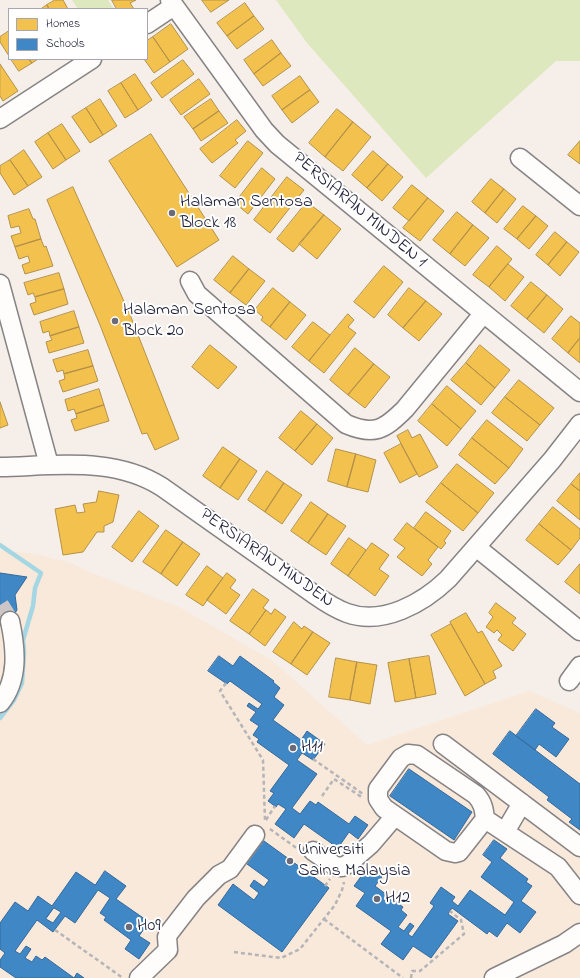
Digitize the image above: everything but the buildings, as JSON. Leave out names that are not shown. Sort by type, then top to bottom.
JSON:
[{"type":"street","points":[[148,23],[172,3]]},
{"type":"street","name":"PERSIARAN MINDEN 1","points":[[172,3],[264,130],[278,144],[483,314],[580,392]]},
{"type":"street","points":[[0,118],[90,60]]},
{"type":"street","points":[[520,158],[580,206]]},
{"type":"street","points":[[190,281],[196,294],[346,424],[360,430],[372,431],[383,428],[395,420],[483,314]]},
{"type":"street","points":[[0,284],[49,465]]},
{"type":"street","name":"PERSIARAN MINDEN","points":[[0,467],[49,465],[106,466],[131,472],[147,478],[190,506],[333,607],[348,614],[379,616],[408,608],[436,591],[552,460],[580,424]]},
{"type":"street","points":[[476,547],[580,631]]},
{"type":"street","points":[[2,697],[13,680],[14,638],[10,621]]},
{"type":"street","points":[[569,681],[580,666]]},
{"type":"street","points":[[443,744],[580,846]]},
{"type":"street","points":[[408,754],[413,754],[476,795],[481,800],[484,807],[484,819],[462,849],[455,853],[446,851],[395,816],[379,802],[378,789],[401,758],[408,754]]},
{"type":"street","points":[[505,832],[522,803]]},
{"type":"street","points":[[312,851],[335,866],[345,866],[371,844],[395,816]]},
{"type":"street","points":[[484,819],[558,867],[580,895]]},
{"type":"street","points":[[139,978],[168,950],[167,937],[169,933],[196,898],[219,874],[230,869],[261,826]]},
{"type":"street","points":[[494,978],[564,944],[580,933]]},
{"type":"path","points":[[226,683],[220,691],[263,760],[261,826]]},
{"type":"path","points":[[313,759],[367,797],[379,802]]},
{"type":"path","points":[[322,796],[334,778],[368,802],[379,802]]},
{"type":"path","points":[[261,826],[275,806]]},
{"type":"path","points":[[261,826],[295,847],[312,851]]},
{"type":"path","points":[[325,886],[327,882]]},
{"type":"path","points":[[234,952],[281,958],[300,949],[339,898],[343,885]]},
{"type":"path","points":[[411,978],[412,971],[420,971],[464,934],[461,920],[450,912]]},
{"type":"path","points":[[324,919],[403,978]]},
{"type":"path","points":[[55,930],[123,978]]},
{"type":"shaded area","name":"Universiti Sains Malaysia","points":[[0,550],[36,554],[72,563],[82,569],[181,608],[273,661],[367,745],[529,691],[580,713],[580,978],[0,978]]},
{"type":"green space","points":[[72,0],[108,0],[113,8],[77,8]]},
{"type":"green space","points":[[276,0],[580,0],[580,61],[556,61],[426,178],[307,43]]},
{"type":"waterway","points":[[0,545],[41,573],[35,588],[33,606],[23,640],[24,653],[22,683],[14,700],[0,718]]},
{"type":"tunnel","points":[[0,605],[10,621]]},
{"type":"place","name":"Halaman Sentosa Block 18","points":[[172,213]]},
{"type":"place","name":"Halaman Sentosa Block 20","points":[[115,321]]},
{"type":"place","name":"H11","points":[[293,748]]},
{"type":"place","name":"Universiti Sains Malaysia","points":[[290,861]]},
{"type":"place","name":"H12","points":[[377,899]]},
{"type":"place","name":"H09","points":[[129,927]]}]
